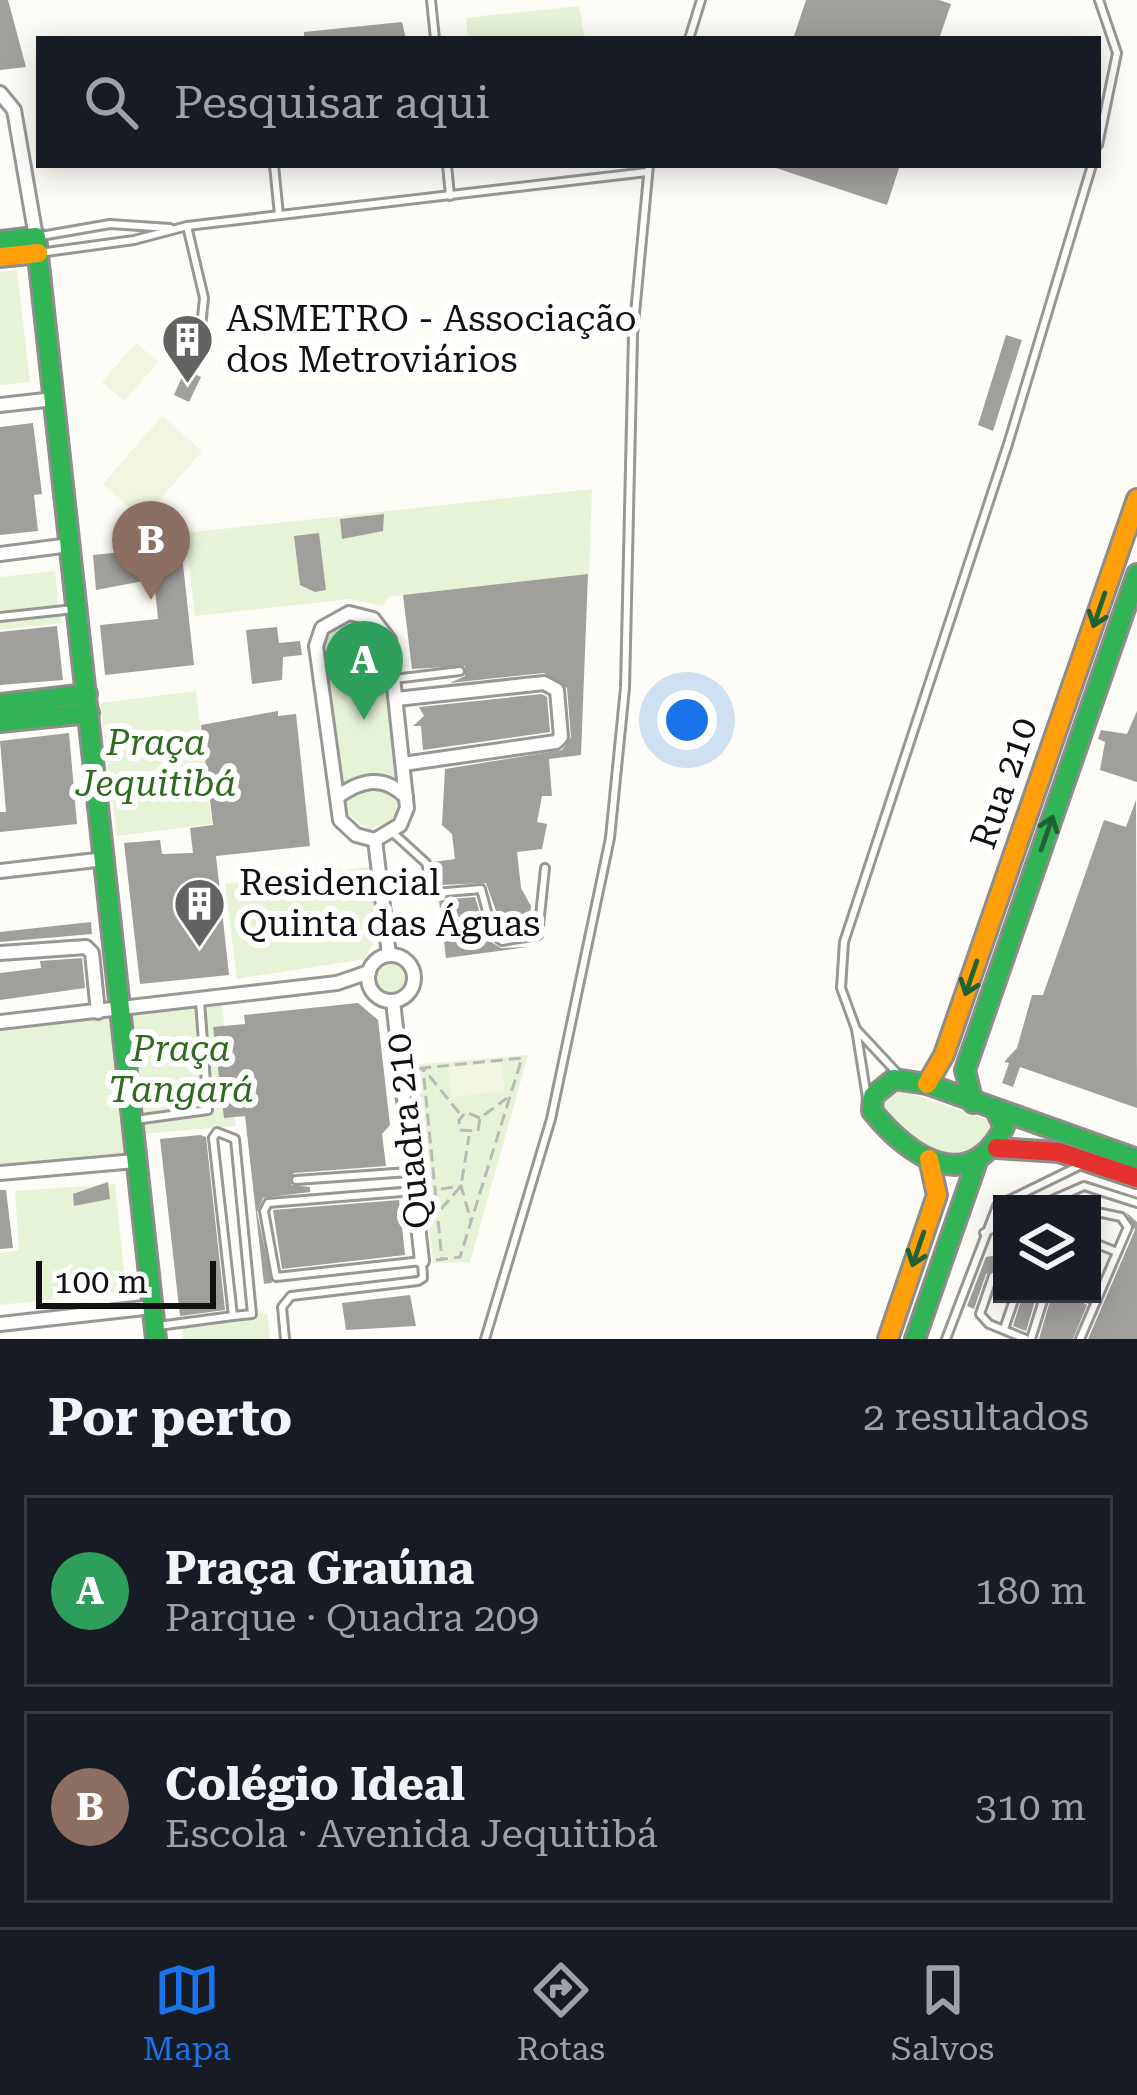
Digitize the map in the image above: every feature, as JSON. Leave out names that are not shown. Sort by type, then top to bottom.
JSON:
[{"type":"main road","points":[[0,241],[37,245]]},
{"type":"main road","points":[[0,257],[37,245]]},
{"type":"main road","points":[[37,245],[155,1324]]},
{"type":"main road","name":"Rua 210","points":[[927,1084],[944,1054],[1137,500]]},
{"type":"main road","name":"Rua 210","points":[[973,1103],[965,1070],[1137,575]]},
{"type":"main road","points":[[0,704],[24,710],[88,704]]},
{"type":"main road","points":[[0,722],[24,710]]},
{"type":"main road","points":[[976,1164],[929,1159],[905,1148],[872,1111],[882,1085],[903,1080],[927,1084],[1137,1160]]},
{"type":"main road","points":[[916,1339],[976,1164],[997,1148],[1004,1127],[996,1112]]},
{"type":"main road","points":[[997,1148],[1059,1152],[1137,1178]]},
{"type":"main road","points":[[888,1339],[937,1195],[929,1159]]},
{"type":"street","points":[[0,93],[14,110],[37,245]]},
{"type":"street","points":[[0,405],[54,399]]},
{"type":"street","points":[[0,554],[70,545]]},
{"type":"street","points":[[350,613],[373,619],[389,640],[396,699],[405,816],[392,832],[375,840],[346,828],[337,797],[316,646],[322,628],[350,613]]},
{"type":"street","points":[[396,699],[544,682],[556,690],[561,736],[556,742],[403,764]]},
{"type":"street","points":[[337,797],[360,782],[374,781],[407,798]]},
{"type":"street","points":[[375,840],[389,955]]},
{"type":"street","points":[[0,872],[105,859]]},
{"type":"street","points":[[0,953],[86,947],[92,952],[98,1012]]},
{"type":"street","points":[[0,1022],[337,983],[369,972],[376,960],[389,955],[404,959],[413,972],[412,988],[394,1001],[337,983]]},
{"type":"street","points":[[369,972],[374,993]]},
{"type":"street","name":"Quadra 210","points":[[394,1001],[422,1261]]},
{"type":"street","points":[[0,1173],[136,1161]]},
{"type":"street","points":[[0,1324],[155,1324]]},
{"type":"lane","points":[[431,0],[435,36]]},
{"type":"lane","points":[[690,36],[701,0]]},
{"type":"lane","points":[[1099,0],[1117,53],[1101,130]]},
{"type":"lane","points":[[274,168],[279,215]]},
{"type":"lane","points":[[447,168],[450,196]]},
{"type":"lane","points":[[872,1111],[862,1094],[856,1029],[841,988],[844,942],[1008,444],[1091,168]]},
{"type":"lane","points":[[37,245],[134,240],[187,226],[648,169],[633,335],[625,688],[610,838],[551,1119],[485,1339]]},
{"type":"lane","points":[[37,245],[110,224],[174,229]]},
{"type":"lane","points":[[187,226],[204,298],[198,356]]},
{"type":"lane","points":[[0,616],[77,609]]},
{"type":"lane","points":[[394,679],[460,671]]},
{"type":"lane","points":[[392,832],[427,862],[435,893],[481,889],[493,934],[502,941],[538,935],[545,868]]},
{"type":"lane","points":[[132,1120],[208,1110],[200,1000]]},
{"type":"lane","points":[[856,1029],[903,1080]]},
{"type":"lane","points":[[155,1324],[233,1316],[255,1310],[235,1139],[217,1132],[213,1138],[233,1316]]},
{"type":"lane","points":[[946,1339],[997,1206],[1089,1160]]},
{"type":"lane","points":[[296,1180],[412,1172]]},
{"type":"lane","points":[[1064,1195],[1084,1186],[1137,1203]]},
{"type":"lane","points":[[285,1339],[282,1307],[291,1296],[418,1281],[424,1278],[422,1261],[276,1277],[263,1211],[268,1203],[414,1191]]},
{"type":"lane","points":[[1101,1213],[1126,1220],[1101,1290]]},
{"type":"lane","points":[[984,1233],[993,1228]]},
{"type":"lane","points":[[1101,1245],[1118,1252]]},
{"type":"lane","points":[[1101,1274],[1107,1276]]},
{"type":"lane","points":[[993,1276],[980,1314],[1004,1329],[1028,1339],[1042,1303]]},
{"type":"lane","points":[[1004,1329],[1013,1303]]},
{"type":"lane","points":[[1080,1339],[1096,1303]]},
{"type":"path","points":[[401,1073],[522,1058],[460,1257],[422,1261]]},
{"type":"path","points":[[423,1068],[461,1115]]},
{"type":"path","points":[[423,1068],[442,1260]]},
{"type":"path","points":[[480,1118],[510,1096]]},
{"type":"path","points":[[461,1115],[472,1112],[480,1118],[481,1127],[469,1135],[460,1186],[472,1222]]},
{"type":"path","points":[[461,1115],[458,1125],[469,1135]]},
{"type":"path","points":[[437,1190],[460,1186]]},
{"type":"path","points":[[438,1212],[460,1186]]},
{"type":"green space","points":[[579,6],[584,36],[468,36],[466,18]]},
{"type":"green space","points":[[17,270],[30,382],[0,385],[0,272]]},
{"type":"green space","points":[[136,343],[158,362],[124,401],[102,382]]},
{"type":"green space","points":[[162,416],[202,451],[143,519],[103,484]]},
{"type":"green space","points":[[592,489],[589,574],[388,597],[383,606],[351,599],[195,616],[185,533]]},
{"type":"green space","points":[[55,571],[61,623],[0,630],[0,577]]},
{"type":"green space","points":[[361,617],[384,634],[401,801],[391,821],[369,829],[347,813],[324,639],[341,619]]},
{"type":"green space","name":"Praça Jequitibá","points":[[196,691],[212,824],[117,836],[100,703]]},
{"type":"green space","points":[[369,867],[377,934],[365,959],[237,979],[225,884]]},
{"type":"green space","points":[[391,959],[403,964],[408,976],[403,988],[391,993],[379,988],[374,976],[379,964]]},
{"type":"green space","name":"Praça Tangará","points":[[222,1005],[236,1126],[140,1134],[126,1015]]},
{"type":"green space","points":[[111,1016],[127,1155],[0,1169],[0,1028]]},
{"type":"green space","points":[[528,1055],[470,1262],[433,1263],[411,1065]]},
{"type":"green space","points":[[501,1061],[505,1091],[452,1097],[448,1068]]},
{"type":"green space","points":[[897,1089],[991,1121],[996,1127],[982,1153],[950,1155],[915,1144],[881,1113],[883,1102]]},
{"type":"green space","points":[[115,1184],[126,1291],[0,1305],[0,1253],[19,1250],[15,1191]]},
{"type":"green space","points":[[267,1313],[270,1339],[183,1339],[181,1324]]},
{"type":"building","points":[[0,0],[8,0],[26,67],[0,70]]},
{"type":"building","points":[[806,0],[939,0],[951,4],[940,36],[794,36]]},
{"type":"building","points":[[402,22],[405,36],[304,36],[304,32]]},
{"type":"building","points":[[776,168],[899,168],[887,205]]},
{"type":"building","points":[[1006,335],[1022,340],[993,431],[978,425]]},
{"type":"building","name":"ASMETRO - Associação dos Metroviários","points":[[185,370],[201,377],[189,402],[174,395]]},
{"type":"building","points":[[33,423],[42,494],[34,495],[38,531],[0,535],[0,427]]},
{"type":"building","points":[[384,514],[383,531],[342,539],[340,519]]},
{"type":"building","points":[[319,533],[326,590],[315,592],[300,585],[294,536]]},
{"type":"building","points":[[181,546],[194,665],[105,675],[100,625],[158,619],[154,579],[96,590],[93,555]]},
{"type":"building","points":[[588,574],[581,755],[549,759],[552,796],[542,796],[537,822],[547,824],[542,849],[517,852],[521,888],[531,906],[529,926],[504,933],[486,883],[440,885],[433,862],[455,859],[452,834],[442,825],[445,769],[562,750],[571,737],[567,688],[544,673],[450,683],[465,676],[465,666],[412,669],[403,595]]},
{"type":"building","points":[[57,626],[63,680],[0,685],[0,632]]},
{"type":"building","points":[[277,627],[279,643],[300,641],[302,655],[283,657],[282,680],[252,684],[246,630]]},
{"type":"building","points":[[547,697],[550,732],[423,750],[421,726],[413,726],[424,716],[419,707]]},
{"type":"building","points":[[278,711],[278,716],[296,714],[310,846],[216,856],[229,975],[140,984],[124,843],[160,840],[162,854],[193,853],[190,828],[213,825],[201,725]]},
{"type":"building","points":[[1137,711],[1137,782],[1100,770],[1105,742],[1098,739],[1101,730],[1127,734]]},
{"type":"building","points":[[69,733],[77,824],[0,832],[0,812],[6,812],[0,741]]},
{"type":"building","points":[[1136,800],[1137,1108],[1020,1067],[1013,1087],[1002,1083],[1009,1063],[1004,1062],[1017,1048],[1032,995],[1043,995],[1104,820],[1126,827]]},
{"type":"building","points":[[475,897],[488,940],[501,948],[528,947],[446,958],[439,900]]},
{"type":"building","points":[[91,922],[92,934],[0,942],[0,932]]},
{"type":"building","points":[[82,958],[85,988],[0,1000],[0,973],[41,968],[40,961]]},
{"type":"building","points":[[358,1003],[378,1020],[390,1125],[382,1134],[386,1166],[294,1173],[291,1185],[310,1187],[310,1192],[263,1198],[257,1212],[272,1283],[264,1284],[245,1116],[224,1118],[213,1027],[245,1024],[244,1015]]},
{"type":"building","points":[[206,1137],[225,1310],[180,1316],[160,1139]]},
{"type":"building","points":[[108,1182],[110,1199],[74,1206],[73,1194]]},
{"type":"building","points":[[0,1190],[6,1190],[13,1248],[0,1249]]},
{"type":"building","points":[[399,1200],[405,1255],[282,1269],[273,1210]]},
{"type":"building","points":[[1126,1212],[1137,1222],[1137,1339],[1088,1339],[1135,1230]]},
{"type":"building","points":[[993,1256],[993,1270],[986,1274],[974,1309],[967,1306],[986,1257]]},
{"type":"building","points":[[410,1295],[416,1326],[346,1330],[342,1303]]},
{"type":"building","points":[[1020,1303],[1034,1303],[1026,1331],[1013,1326]]},
{"type":"building","points":[[1049,1303],[1087,1305],[1073,1339],[1039,1339]]},
{"type":"traffic: fast","points":[[0,241],[36,237],[156,1339]]},
{"type":"traffic: fast","points":[[973,1103],[965,1070],[1137,574]]},
{"type":"traffic: fast","points":[[0,704],[87,694]]},
{"type":"traffic: fast","points":[[0,722],[89,713]]},
{"type":"traffic: fast","points":[[996,1111],[1004,1127],[990,1148],[957,1165],[921,1155],[872,1111],[873,1096],[894,1079],[927,1084],[1137,1159]]},
{"type":"traffic: fast","points":[[915,1339],[976,1164]]},
{"type":"traffic: slow","points":[[0,257],[38,253]]},
{"type":"traffic: slow","points":[[927,1084],[944,1055],[1137,499]]},
{"type":"traffic: slow","points":[[888,1339],[937,1195],[929,1159]]},
{"type":"traffic: jam","points":[[997,1148],[1059,1152],[1137,1178]]},
{"type":"place","name":"ASMETRO - Associação dos Metroviários","points":[[187,386]]},
{"type":"place","name":"Colégio Ideal","points":[[151,600]]},
{"type":"place","name":"Praça Graúna","points":[[364,720]]},
{"type":"place","name":"Residencial Quinta das Águas","points":[[200,950]]}]
